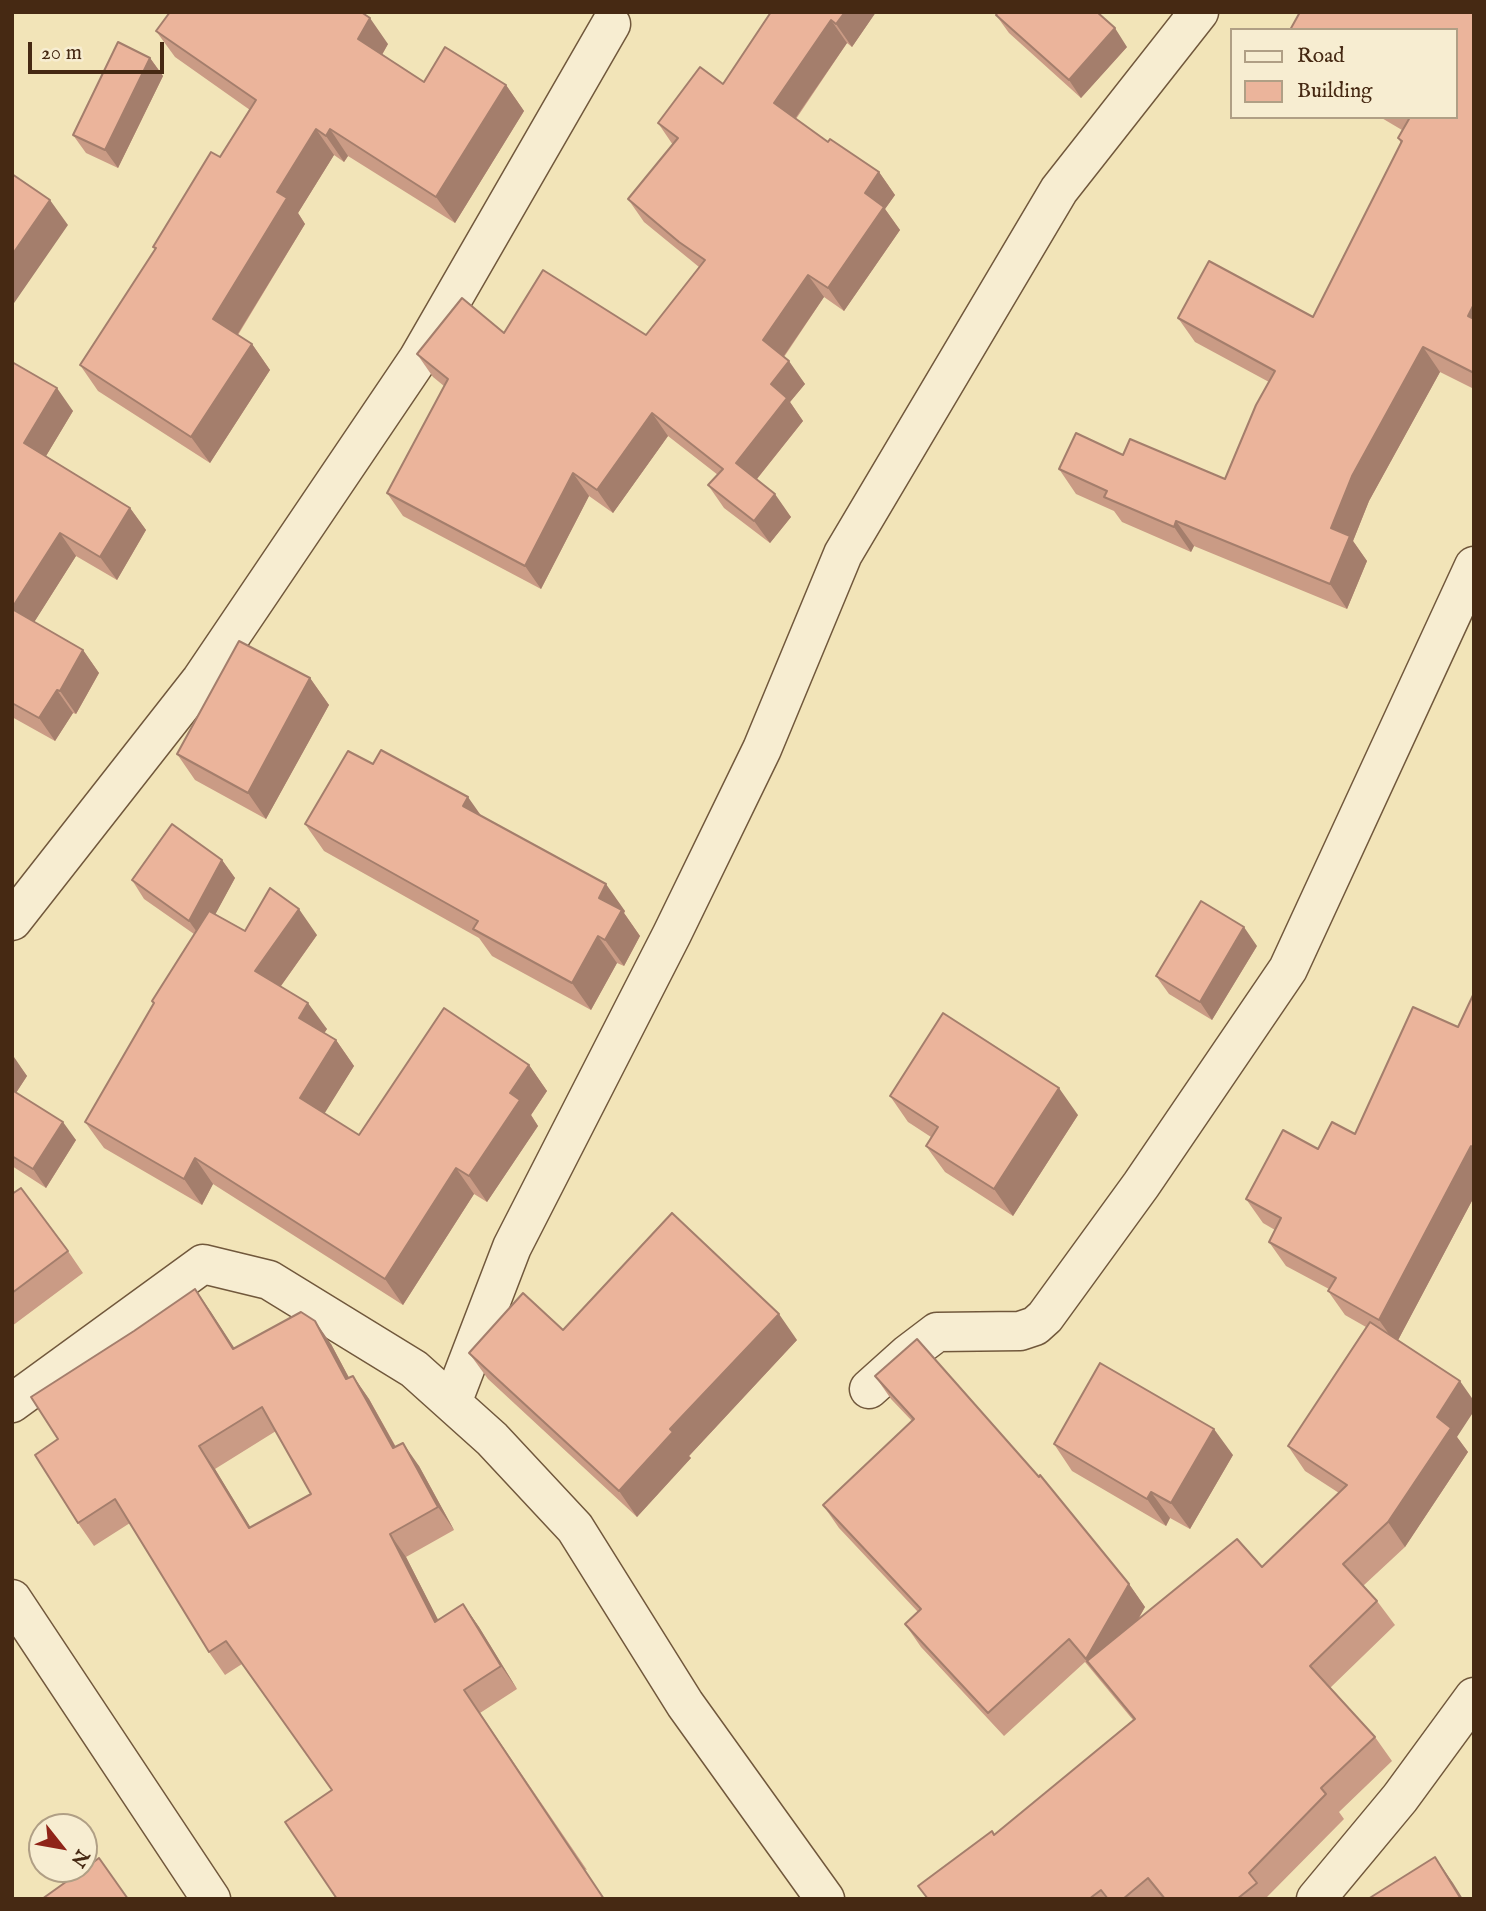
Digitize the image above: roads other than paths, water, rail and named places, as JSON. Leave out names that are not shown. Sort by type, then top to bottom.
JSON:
[{"type":"street","points":[[452,1403],[512,1247],[672,934],[762,749],[842,554],[1059,190],[1199,12]]},
{"type":"street","points":[[12,921],[201,680],[411,371],[611,24]]},
{"type":"street","points":[[869,1389],[937,1332],[1020,1331],[1035,1326],[1045,1317],[1141,1185],[1288,969],[1474,566]]},
{"type":"street","points":[[12,1403],[203,1264],[269,1280],[414,1368],[492,1439],[575,1528],[685,1704],[825,1899]]},
{"type":"street","points":[[12,1599],[211,1899]]},
{"type":"street","points":[[1316,1899],[1400,1798],[1474,1697]]}]
